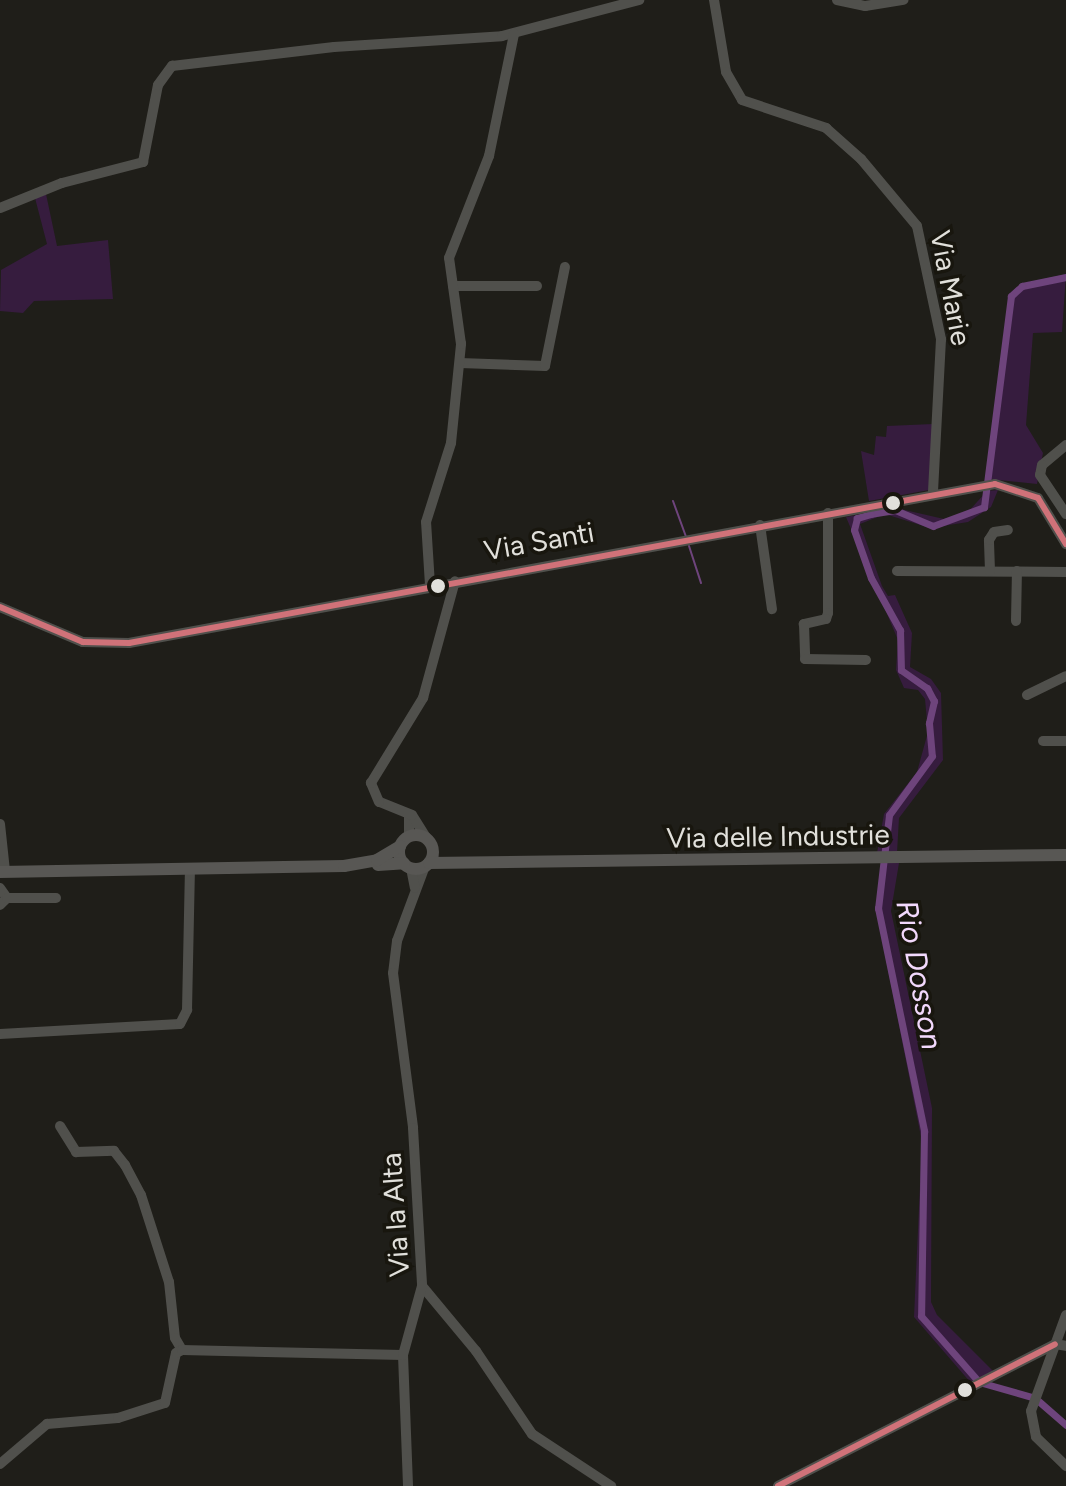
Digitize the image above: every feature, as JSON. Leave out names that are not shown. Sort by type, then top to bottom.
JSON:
[{"type":"main road","name":"Via delle Industrie","points":[[405,841],[430,843],[460,860],[491,866]]},
{"type":"main road","points":[[405,841],[408,866],[332,872],[2,873],[344,866],[377,860],[405,841]]},
{"type":"main road","points":[[427,864],[430,843]]},
{"type":"main road","name":"Via delle Industrie","points":[[408,866],[1066,855]]},
{"type":"street","points":[[0,208],[52,187],[143,162],[158,85],[172,66],[514,34],[639,0]]},
{"type":"street","name":"Via Marie","points":[[714,0],[726,72],[742,100],[826,128],[861,159],[917,226],[941,339],[933,494]]},
{"type":"street","points":[[837,0],[865,6],[904,0]]},
{"type":"street","points":[[430,585],[426,522],[451,443],[460,363],[461,314],[453,286],[450,253],[489,156],[514,34]]},
{"type":"street","points":[[460,363],[545,366],[565,267]]},
{"type":"street","points":[[453,286],[537,286]]},
{"type":"street","points":[[1066,445],[1042,465],[1040,475],[1066,514]]},
{"type":"street","name":"Via Santi","points":[[0,607],[57,633],[110,645],[990,485],[1038,498],[1066,544]]},
{"type":"street","points":[[828,513],[828,613],[826,619],[804,624],[805,659],[866,660]]},
{"type":"street","points":[[760,525],[772,609]]},
{"type":"street","points":[[990,571],[989,540],[994,532],[1008,530]]},
{"type":"street","points":[[897,571],[1066,572]]},
{"type":"street","points":[[1016,621],[1017,571]]},
{"type":"street","points":[[430,843],[408,813],[379,802],[372,776],[417,712],[450,611],[455,581]]},
{"type":"street","points":[[1027,695],[1066,676]]},
{"type":"street","points":[[1043,741],[1066,741]]},
{"type":"street","points":[[405,841],[408,813]]},
{"type":"street","points":[[0,824],[2,873]]},
{"type":"street","points":[[408,913],[427,864]]},
{"type":"street","points":[[408,866],[415,885],[408,913]]},
{"type":"street","points":[[0,1034],[180,1024],[187,1010],[190,872]]},
{"type":"street","points":[[0,888],[3,902],[56,898]]},
{"type":"street","name":"Via la Alta","points":[[408,913],[397,941],[393,973],[413,1128],[422,1286],[476,1351],[532,1434],[611,1486]]},
{"type":"street","points":[[60,1126],[76,1152],[114,1151],[125,1165],[141,1195],[169,1282],[175,1338],[182,1350]]},
{"type":"street","points":[[408,1486],[403,1355],[422,1286]]},
{"type":"street","points":[[1066,1315],[1061,1345],[1045,1370],[1032,1405],[1036,1437],[1066,1466]]},
{"type":"street","points":[[778,1486],[981,1382],[1061,1345]]},
{"type":"street","points":[[0,1464],[47,1424],[118,1418],[165,1403],[176,1353],[182,1350],[403,1355]]},
{"type":"street","points":[[1026,1362],[1045,1370]]},
{"type":"shaded area","points":[[46,194],[57,246],[108,240],[113,299],[34,301],[23,313],[0,311],[1,270],[47,244],[35,198]]},
{"type":"shaded area","points":[[1066,274],[1062,332],[1033,333],[1026,425],[1043,453],[1037,484],[988,479],[1010,293],[1021,284]]},
{"type":"shaded area","points":[[933,424],[929,490],[869,501],[861,451],[874,455],[876,436],[886,437],[887,426]]},
{"type":"shaded area","points":[[998,490],[991,507],[968,522],[930,528],[885,514],[860,524],[882,586],[888,596],[895,595],[912,633],[910,667],[931,679],[941,693],[943,760],[899,818],[897,853],[877,853],[884,814],[917,772],[928,732],[925,699],[918,690],[904,688],[896,670],[898,640],[846,517],[896,508],[944,519],[967,513],[987,491]]},
{"type":"shaded area","points":[[883,863],[899,863],[891,911],[932,1108],[931,1302],[937,1315],[994,1372],[971,1383],[914,1317],[922,1142],[876,909]]},
{"type":"waterway","name":"Rio Dosson","points":[[1066,277],[1022,286],[1011,296],[984,507],[933,526],[895,510],[871,514],[857,518],[854,530],[871,578],[900,630],[901,670],[927,688],[934,701],[929,723],[932,756],[889,815],[878,908],[924,1131],[921,1316],[979,1382],[1035,1398],[1066,1425]]},
{"type":"waterway","points":[[673,501],[686,536]]},
{"type":"waterway","points":[[689,546],[701,583]]},
{"type":"transit line","points":[[0,607],[83,642],[129,643],[995,484],[1038,498],[1066,544]]},
{"type":"transit line","points":[[778,1486],[1055,1344]]}]
